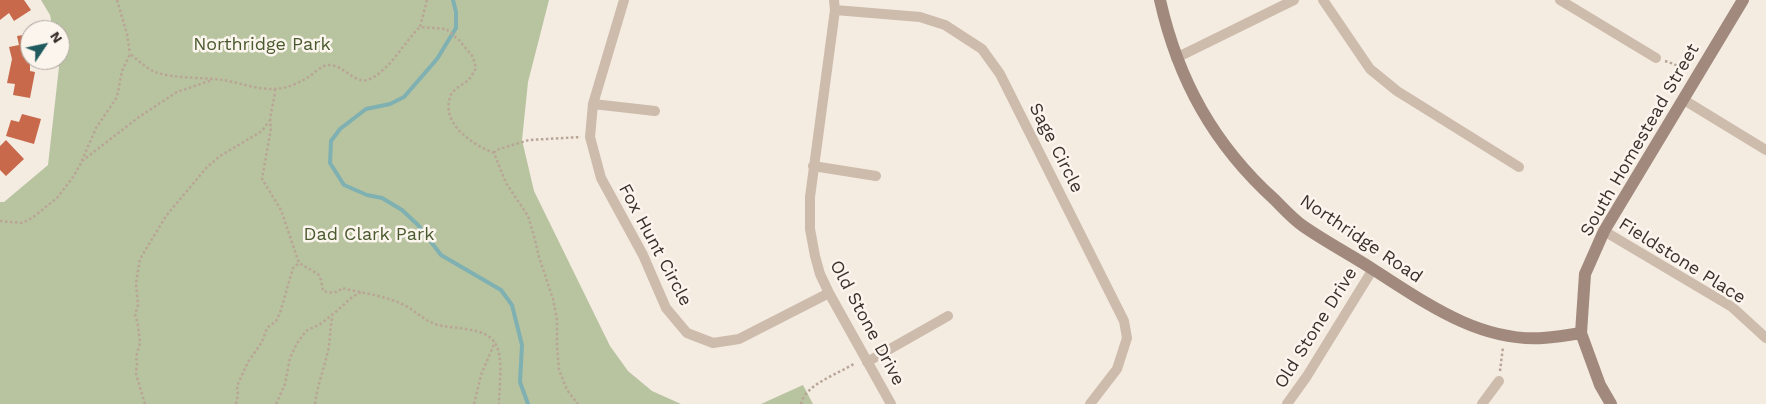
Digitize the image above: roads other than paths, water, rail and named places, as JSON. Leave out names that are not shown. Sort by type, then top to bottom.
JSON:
[{"type":"street","name":"Fox Hunt Circle","points":[[624,0],[593,104],[590,137],[601,178],[643,255],[666,308],[686,333],[713,343],[739,339],[829,293]]},
{"type":"street","name":"Northridge Road","points":[[1160,0],[1166,29],[1176,58],[1190,91],[1205,118],[1222,142],[1259,186],[1302,225],[1436,309],[1478,328],[1522,338],[1544,338],[1581,333]]},
{"type":"street","points":[[1176,58],[1294,0]]},
{"type":"street","points":[[1323,0],[1370,69],[1398,91],[1520,167]]},
{"type":"street","points":[[1560,0],[1656,58]]},
{"type":"street","name":"South Homestead Street","points":[[1581,333],[1585,274],[1604,231],[1743,0]]},
{"type":"street","name":"Old Stone Drive","points":[[834,5],[810,197],[810,229],[815,256],[829,293],[891,404]]},
{"type":"street","name":"Sage Circle","points":[[834,5],[920,17],[945,26],[982,49],[1000,74],[1071,212],[1124,321],[1127,338],[1117,369],[1090,404]]},
{"type":"street","points":[[1684,100],[1766,150]]},
{"type":"street","points":[[593,104],[655,111]]},
{"type":"street","points":[[814,166],[876,176]]},
{"type":"street","name":"Fieldstone Place","points":[[1604,231],[1732,307],[1766,338]]},
{"type":"street","name":"Old Stone Drive","points":[[1287,404],[1307,376],[1373,269]]},
{"type":"street","points":[[866,359],[948,316]]},
{"type":"street","points":[[1581,333],[1600,386],[1611,404]]},
{"type":"street","points":[[1482,404],[1499,381]]},
{"type":"waterway","points":[[453,0],[456,12],[456,28],[437,59],[404,97],[390,104],[366,109],[340,129],[331,141],[330,163],[344,185],[367,195],[382,198],[402,210],[418,225],[441,255],[501,290],[512,305],[522,345],[520,382],[528,404]]},
{"type":"park label","name":"Northridge Park","points":[[262,45]]},
{"type":"park label","name":"Dad Clark Park","points":[[369,235]]}]
